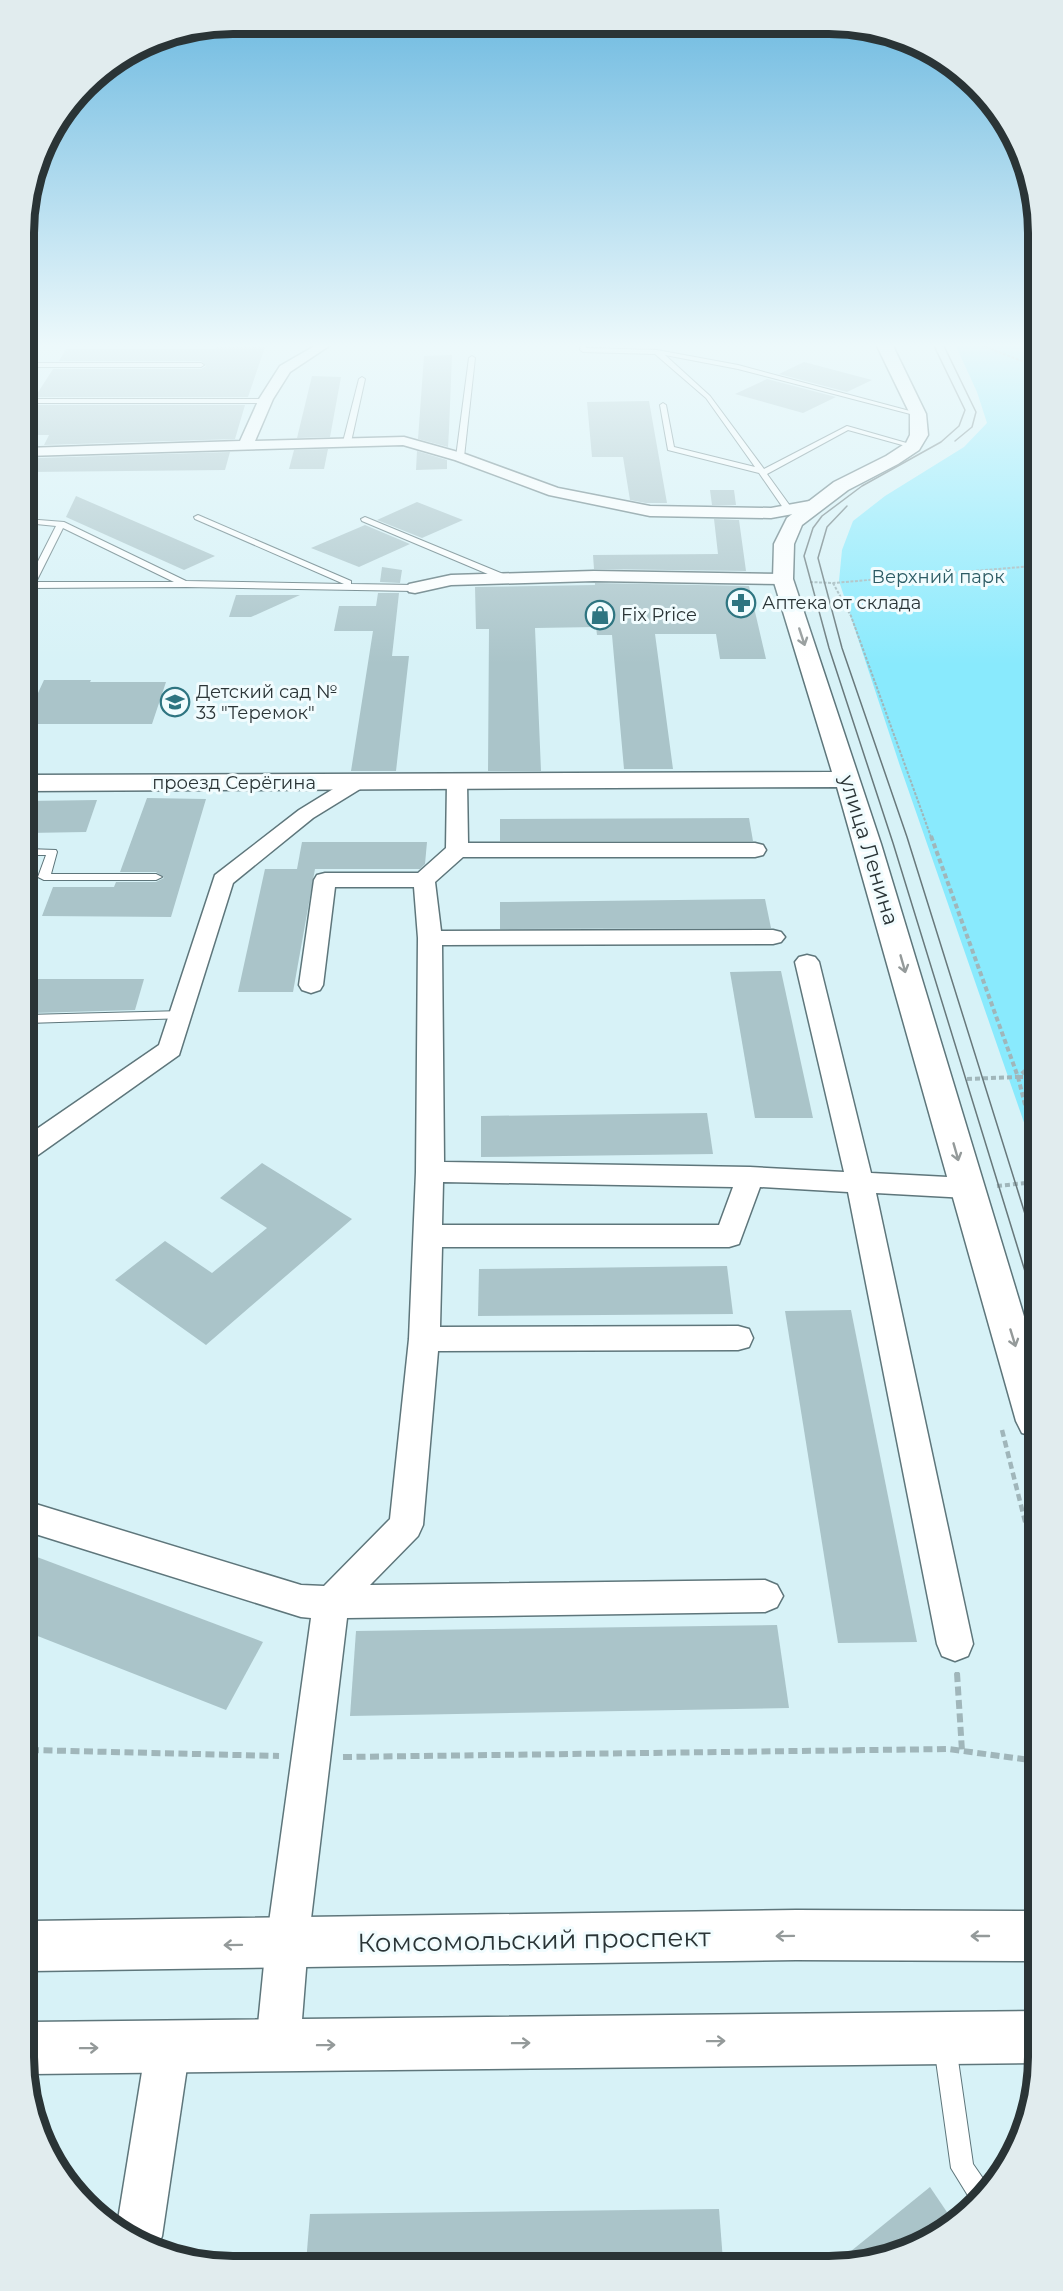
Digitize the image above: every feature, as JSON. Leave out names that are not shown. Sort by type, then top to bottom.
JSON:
[{"type":"street","points":[[35,452],[59,451]]},
{"type":"street","points":[[439,451],[554,492],[650,511],[771,513],[802,508]]},
{"type":"street","name":"улица Ленина","points":[[906,451],[802,508],[784,544],[783,579],[848,779],[1028,1394]]},
{"type":"street","points":[[415,588],[451,580],[594,576],[783,579]]},
{"type":"street","name":"проезд Серёгина","points":[[35,783],[449,783],[848,779]]},
{"type":"street","points":[[34,1144],[171,1049],[224,880],[306,814],[358,782]]},
{"type":"street","points":[[449,783],[457,850]]},
{"type":"street","points":[[310,985],[325,880],[424,880],[457,850],[755,849]]},
{"type":"street","points":[[278,2045],[287,1944],[332,1602],[406,1525],[424,1339],[430,1172],[430,938],[424,880]]},
{"type":"street","points":[[430,938],[773,937]]},
{"type":"street","points":[[807,962],[860,1183],[955,1644]]},
{"type":"street","points":[[430,1172],[750,1177],[967,1188]]},
{"type":"street","points":[[427,1236],[729,1236],[750,1177]]},
{"type":"street","points":[[424,1339],[738,1338]]},
{"type":"street","points":[[34,1519],[301,1601],[765,1596]]},
{"type":"street","name":"Комсомольский проспект","points":[[34,1946],[796,1935],[1028,1936]]},
{"type":"street","points":[[34,2048],[1028,2037]]},
{"type":"street","points":[[139,2233],[168,2047]]},
{"type":"lane","points":[[460,457],[461,451]]},
{"type":"lane","points":[[683,451],[764,472],[804,451]]},
{"type":"lane","points":[[748,451],[764,472],[802,508]]},
{"type":"lane","points":[[198,517],[355,587]]},
{"type":"lane","points":[[365,519],[505,579]]},
{"type":"lane","points":[[35,522],[61,524],[186,584]]},
{"type":"lane","points":[[35,576],[61,524]]},
{"type":"lane","points":[[35,585],[186,584],[415,588]]},
{"type":"lane","points":[[35,852],[52,852],[44,877],[156,877]]},
{"type":"lane","points":[[35,1019],[183,1015]]},
{"type":"lane","points":[[944,2038],[962,2168],[977,2191]]},
{"type":"path","points":[[1028,566],[833,583],[851,616],[1018,1077],[1028,1116]]},
{"type":"path","points":[[1018,1077],[1028,1077]]},
{"type":"path","points":[[955,1644],[962,1751]]},
{"type":"path","points":[[34,1750],[311,1756],[948,1749],[1028,1760]]},
{"type":"green space","name":"Верхний парк","points":[[958,451],[1028,451],[1028,1134],[900,766],[839,581],[842,550],[853,521],[885,496]]},
{"type":"building","points":[[294,451],[328,451],[324,469],[289,469]]},
{"type":"building","points":[[417,451],[447,460],[447,469],[416,470]]},
{"type":"building","points":[[591,451],[658,451],[667,503],[630,500],[623,457],[592,457]]},
{"type":"building","points":[[230,452],[225,470],[35,472],[37,458]]},
{"type":"building","points":[[710,490],[734,490],[736,505],[712,505]]},
{"type":"building","points":[[76,496],[215,556],[184,570],[66,517]]},
{"type":"building","points":[[417,502],[463,520],[422,538],[377,520]]},
{"type":"building","points":[[714,519],[739,520],[746,571],[594,569],[593,555],[718,554]]},
{"type":"building","points":[[365,525],[410,544],[359,567],[311,548]]},
{"type":"building","points":[[382,567],[402,570],[400,583],[380,582]]},
{"type":"building","points":[[595,583],[749,586],[766,659],[720,659],[716,634],[655,634],[673,769],[624,769],[612,635],[597,635],[596,627],[535,628],[541,771],[488,771],[489,629],[476,629],[475,587],[595,585]]},
{"type":"building","points":[[378,593],[399,593],[392,656],[409,656],[396,771],[351,771],[373,631],[334,631],[339,606],[376,606]]},
{"type":"building","points":[[236,595],[300,595],[251,617],[229,617]]},
{"type":"building","points":[[44,680],[166,682],[152,724],[35,724],[35,700]]},
{"type":"building","points":[[147,798],[206,799],[171,917],[42,916],[53,887],[114,887],[116,882],[156,882],[164,878],[156,872],[120,872]]},
{"type":"building","points":[[97,800],[86,832],[35,833],[35,801]]},
{"type":"building","points":[[749,818],[753,841],[500,841],[500,819]]},
{"type":"building","points":[[302,842],[427,842],[425,864],[420,869],[297,869]]},
{"type":"building","points":[[265,869],[315,869],[293,992],[238,992]]},
{"type":"building","points":[[765,899],[771,928],[500,929],[500,902]]},
{"type":"building","points":[[781,971],[813,1118],[755,1118],[730,972]]},
{"type":"building","points":[[35,979],[144,979],[135,1010],[35,1013]]},
{"type":"building","points":[[707,1113],[713,1154],[481,1157],[481,1116]]},
{"type":"building","points":[[262,1163],[352,1219],[206,1345],[115,1280],[165,1241],[212,1273],[267,1228],[220,1198]]},
{"type":"building","points":[[727,1266],[733,1314],[478,1316],[479,1269]]},
{"type":"building","points":[[851,1310],[917,1642],[838,1643],[785,1311]]},
{"type":"building","points":[[34,1556],[263,1642],[226,1710],[34,1635]]},
{"type":"building","points":[[777,1625],[789,1708],[350,1716],[356,1631]]},
{"type":"building","points":[[930,2187],[950,2216],[929,2230],[906,2241],[881,2250],[846,2255]]},
{"type":"building","points":[[719,2209],[723,2256],[307,2256],[310,2214]]},
{"type":"tram line","points":[[925,451],[862,486],[822,516],[813,528],[804,556],[829,648],[893,843],[1028,1281]]},
{"type":"tram line","points":[[847,506],[827,527],[818,558],[842,648],[907,837],[1028,1223]]},
{"type":"place","name":"Аптека от склада","points":[[741,603]]},
{"type":"place","name":"Fix Price","points":[[600,615]]},
{"type":"place","name":"Детский сад № 33 \"Теремок\"","points":[[175,702]]}]
